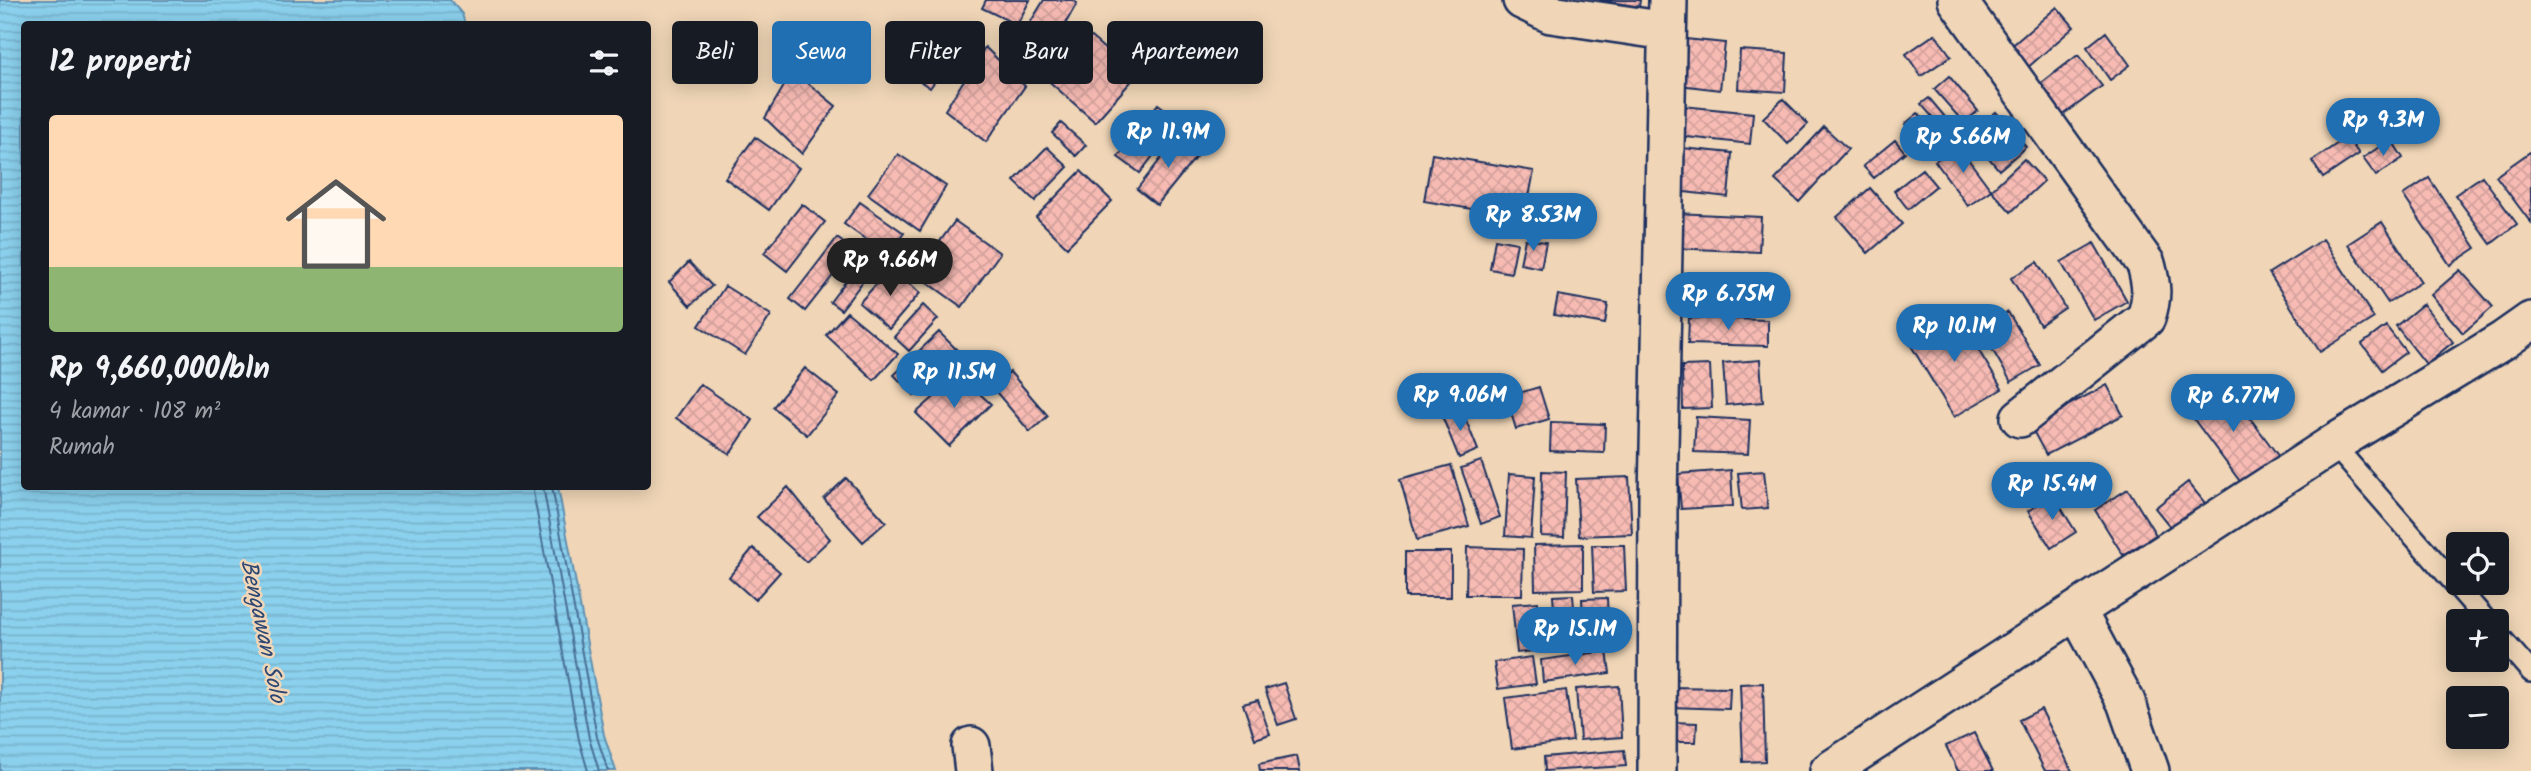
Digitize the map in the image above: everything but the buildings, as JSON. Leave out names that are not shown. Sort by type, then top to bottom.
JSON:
[{"type":"street","points":[[1522,0],[1551,14],[1668,15],[1658,499],[1657,771]]},
{"type":"street","points":[[1957,0],[2146,264],[2150,278],[2152,298],[2146,318],[2020,418]]},
{"type":"street","points":[[1829,771],[2333,444],[2531,321]]},
{"type":"street","points":[[2077,611],[2126,702],[2150,771]]},
{"type":"lane","points":[[2333,444],[2477,609]]},
{"type":"lane","points":[[2509,646],[2531,671]]},
{"type":"water","name":"Bengawan Solo","points":[[0,0],[450,0],[462,14],[464,21],[21,21],[21,490],[559,490],[604,735],[616,771],[0,771]]}]
